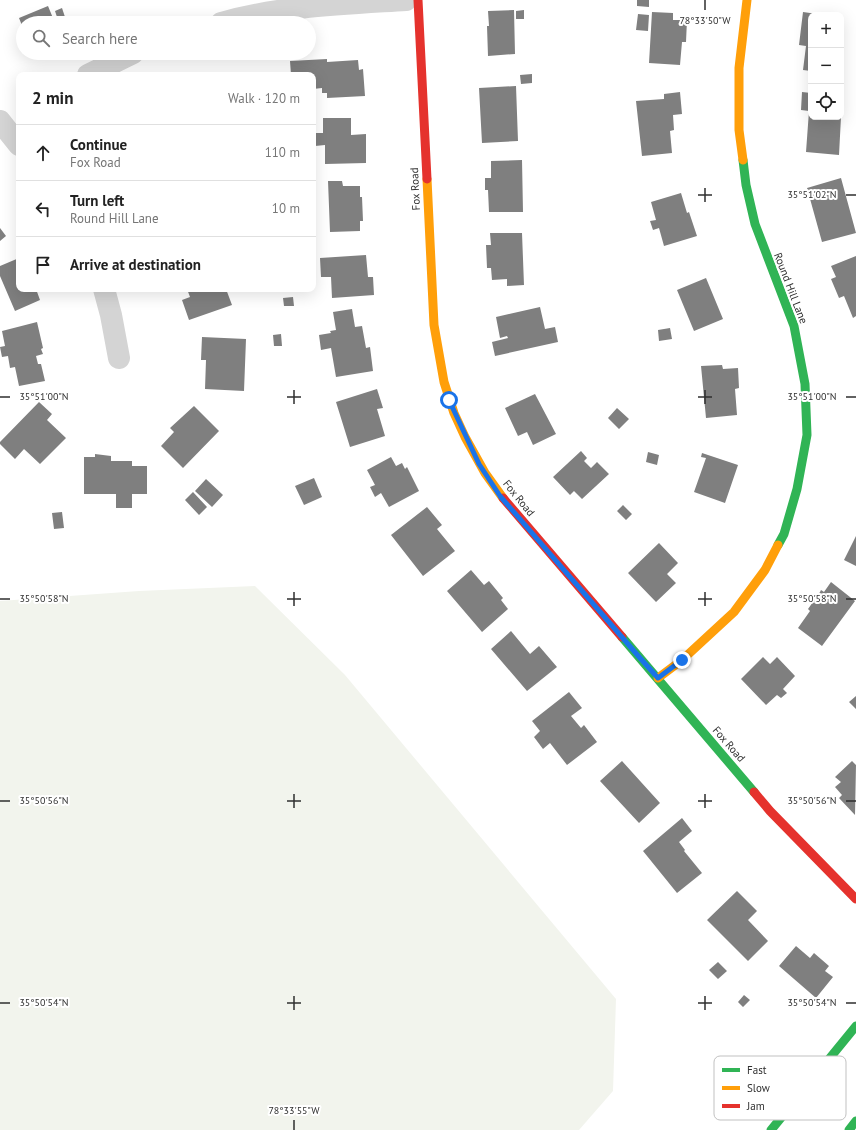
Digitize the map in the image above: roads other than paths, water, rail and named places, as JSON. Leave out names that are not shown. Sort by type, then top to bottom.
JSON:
[{"type":"main road","name":"Fox Road","points":[[418,0],[434,325],[437,353],[449,400],[479,464],[500,496],[658,678],[770,811],[856,899]]},
{"type":"main road","name":"Round Hill Lane","points":[[658,678],[682,660],[734,612],[765,570],[784,534],[797,489],[807,435],[805,384],[794,326],[755,224],[746,185],[739,130],[739,68],[746,0]]},
{"type":"main road","points":[[831,1056],[856,1026]]},
{"type":"main road","points":[[771,1130],[779,1120]]},
{"type":"main road","points":[[849,1130],[856,1121]]},
{"type":"street","points":[[251,16],[305,7],[406,0]]},
{"type":"street","points":[[94,72],[119,60]]},
{"type":"street","points":[[6,125],[16,140]]},
{"type":"street","points":[[105,292],[111,315],[119,358]]}]
